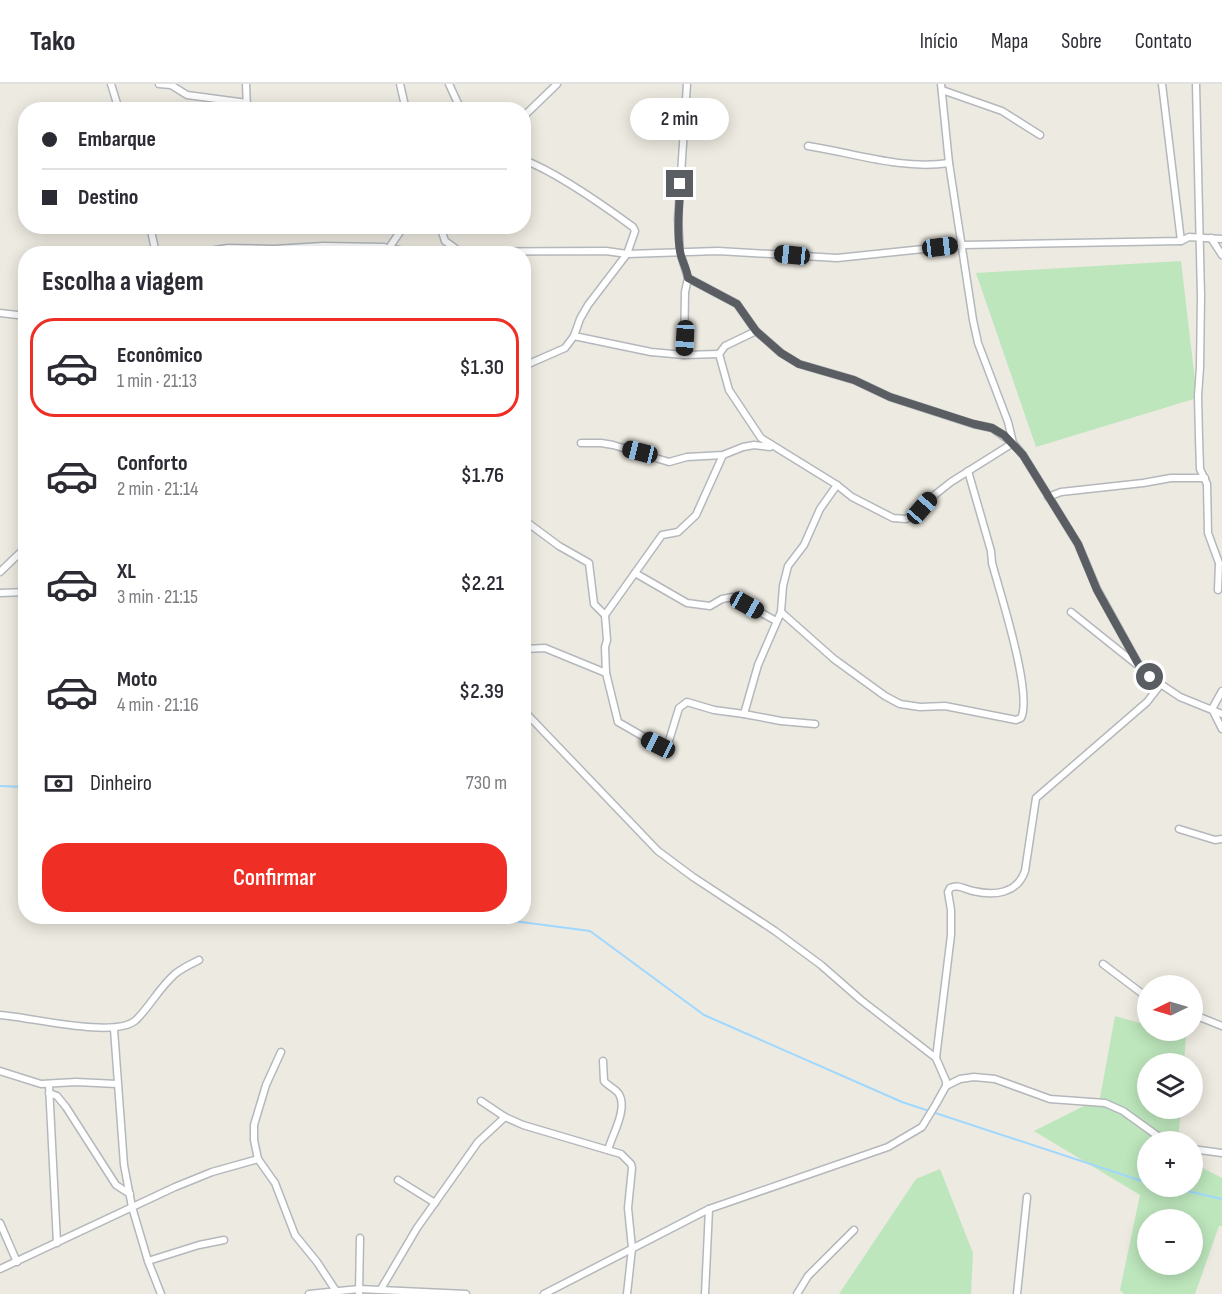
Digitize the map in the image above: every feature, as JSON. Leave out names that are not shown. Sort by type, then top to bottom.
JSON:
[{"type":"street","points":[[112,84],[117,102]]},
{"type":"street","points":[[159,84],[171,85],[187,95],[225,102]]},
{"type":"street","points":[[246,84],[247,102]]},
{"type":"street","points":[[400,84],[404,102]]},
{"type":"street","points":[[449,84],[457,102]]},
{"type":"street","points":[[531,109],[557,84]]},
{"type":"street","points":[[684,355],[685,292],[688,278],[680,252],[678,219],[687,84]]},
{"type":"street","points":[[1162,84],[1181,241]]},
{"type":"street","points":[[1196,84],[1201,238],[1198,396],[1200,470],[1207,484],[1208,532],[1219,562],[1218,590]]},
{"type":"street","points":[[1013,443],[1008,422],[978,343],[969,299],[949,164],[941,87],[1002,111],[1040,135]]},
{"type":"street","points":[[808,146],[923,166],[949,164]]},
{"type":"street","points":[[531,163],[551,173],[633,227],[635,231],[627,254],[588,305],[574,336],[565,348],[531,363]]},
{"type":"street","points":[[443,234],[445,241],[452,246]]},
{"type":"street","points":[[531,250],[606,251],[627,254],[718,251],[837,258],[962,245],[1181,241],[1189,237],[1222,239]]},
{"type":"street","points":[[1211,238],[1222,255]]},
{"type":"street","points":[[688,278],[737,304],[756,331],[781,353],[799,364],[854,380],[890,397],[992,428],[1013,443],[1023,455],[1078,544],[1097,590],[1140,667],[1150,677]]},
{"type":"street","points":[[0,313],[18,315]]},
{"type":"street","points":[[719,354],[725,346],[756,331]]},
{"type":"street","points":[[574,336],[651,352],[684,355],[719,354]]},
{"type":"street","points":[[719,354],[729,390],[754,431],[776,449],[866,504],[899,520],[913,515],[932,497],[1013,443]]},
{"type":"street","points":[[992,428],[1008,422]]},
{"type":"street","points":[[581,443],[613,445],[640,452],[663,462],[687,457],[723,455],[754,445],[776,449]]},
{"type":"street","points":[[723,455],[696,515],[678,532],[662,535],[605,615],[606,673],[618,723],[664,746],[668,744],[679,708],[687,702],[714,710],[815,724]]},
{"type":"street","points":[[781,612],[834,658],[885,696],[900,704],[920,707],[945,706],[1016,720],[1021,718],[1024,704],[1020,670],[969,471]]},
{"type":"street","points":[[1048,497],[1061,492],[1143,483],[1165,478],[1205,478]]},
{"type":"street","points":[[744,714],[758,665],[781,612],[783,586],[788,566],[804,545],[819,509],[837,485]]},
{"type":"street","points":[[531,525],[559,546],[589,563],[594,604],[605,615]]},
{"type":"street","points":[[0,572],[18,555]]},
{"type":"street","points":[[635,573],[687,603],[710,606],[722,599],[733,597],[776,621]]},
{"type":"street","points":[[0,593],[18,592]]},
{"type":"street","points":[[1071,612],[1150,677],[1180,697],[1222,714]]},
{"type":"street","points":[[531,649],[546,648],[606,673]]},
{"type":"street","points":[[936,1058],[951,934],[948,892],[950,888],[957,886],[988,893],[1014,889],[1022,880],[1025,871],[1036,798],[1147,702],[1161,684]]},
{"type":"street","points":[[1212,709],[1222,691]]},
{"type":"street","points":[[1212,709],[1222,729]]},
{"type":"street","points":[[531,718],[658,851],[822,965],[861,1000],[936,1058],[945,1074],[946,1086],[922,1127],[888,1147],[709,1209],[544,1294]]},
{"type":"street","points":[[1179,829],[1215,840],[1222,839]]},
{"type":"street","points":[[0,1015],[81,1027],[114,1029],[135,1020],[177,973],[199,960]]},
{"type":"street","points":[[1103,964],[1137,990]]},
{"type":"street","points":[[1203,1018],[1222,1026]]},
{"type":"street","points":[[114,1029],[124,1166],[132,1207],[148,1261],[161,1294]]},
{"type":"street","points":[[281,1052],[263,1094],[254,1125],[258,1159],[275,1183],[295,1235],[317,1262],[336,1291]]},
{"type":"street","points":[[603,1061],[604,1082],[619,1094],[621,1100],[620,1120],[608,1150]]},
{"type":"street","points":[[0,1071],[31,1082],[49,1085],[117,1084]]},
{"type":"street","points":[[946,1086],[967,1078],[996,1079],[1050,1100],[1106,1103],[1123,1111],[1151,1131]]},
{"type":"street","points":[[49,1085],[57,1243]]},
{"type":"street","points":[[49,1093],[57,1096],[66,1107],[116,1185],[130,1194]]},
{"type":"street","points":[[481,1101],[504,1117],[523,1125],[621,1154],[631,1164],[628,1208],[633,1248],[627,1294]]},
{"type":"street","points":[[381,1289],[396,1261],[478,1142],[504,1117]]},
{"type":"street","points":[[1203,1150],[1222,1153]]},
{"type":"street","points":[[0,1269],[212,1172],[258,1159]]},
{"type":"street","points":[[398,1180],[435,1203]]},
{"type":"street","points":[[1017,1294],[1027,1197]]},
{"type":"street","points":[[705,1294],[709,1209]]},
{"type":"street","points":[[0,1223],[17,1262]]},
{"type":"street","points":[[797,1294],[808,1276],[854,1230]]},
{"type":"street","points":[[359,1291],[360,1238]]},
{"type":"street","points":[[148,1261],[199,1245],[224,1240]]},
{"type":"street","points":[[309,1294],[381,1289],[466,1294]]},
{"type":"green space","points":[[1181,261],[1197,398],[1036,447],[976,273]]},
{"type":"green space","points":[[1115,1016],[1137,1022],[1137,1041],[1186,1041],[1185,1053],[1137,1053],[1137,1119],[1180,1119],[1179,1131],[1137,1131],[1137,1193],[1034,1131],[1100,1098]]},
{"type":"green space","points":[[1203,1168],[1222,1178],[1222,1226],[1219,1226],[1203,1271],[1203,1209],[1137,1209],[1140,1197],[1203,1197]]},
{"type":"green space","points":[[940,1169],[973,1253],[971,1294],[839,1294],[916,1179]]},
{"type":"green space","points":[[1137,1209],[1137,1275],[1202,1275],[1195,1294],[1124,1294],[1120,1290]]},
{"type":"waterway","points":[[0,786],[18,787]]},
{"type":"waterway","points":[[531,923],[590,931],[704,1015],[902,1102],[1137,1179]]},
{"type":"waterway","points":[[1203,1195],[1222,1199]]},
{"type":"route","points":[[680,184],[678,219],[680,252],[688,278],[737,304],[756,331],[781,353],[814,370],[854,380],[890,397],[992,428],[1013,443],[1023,455],[1078,544],[1097,590],[1140,667],[1150,677]]}]
